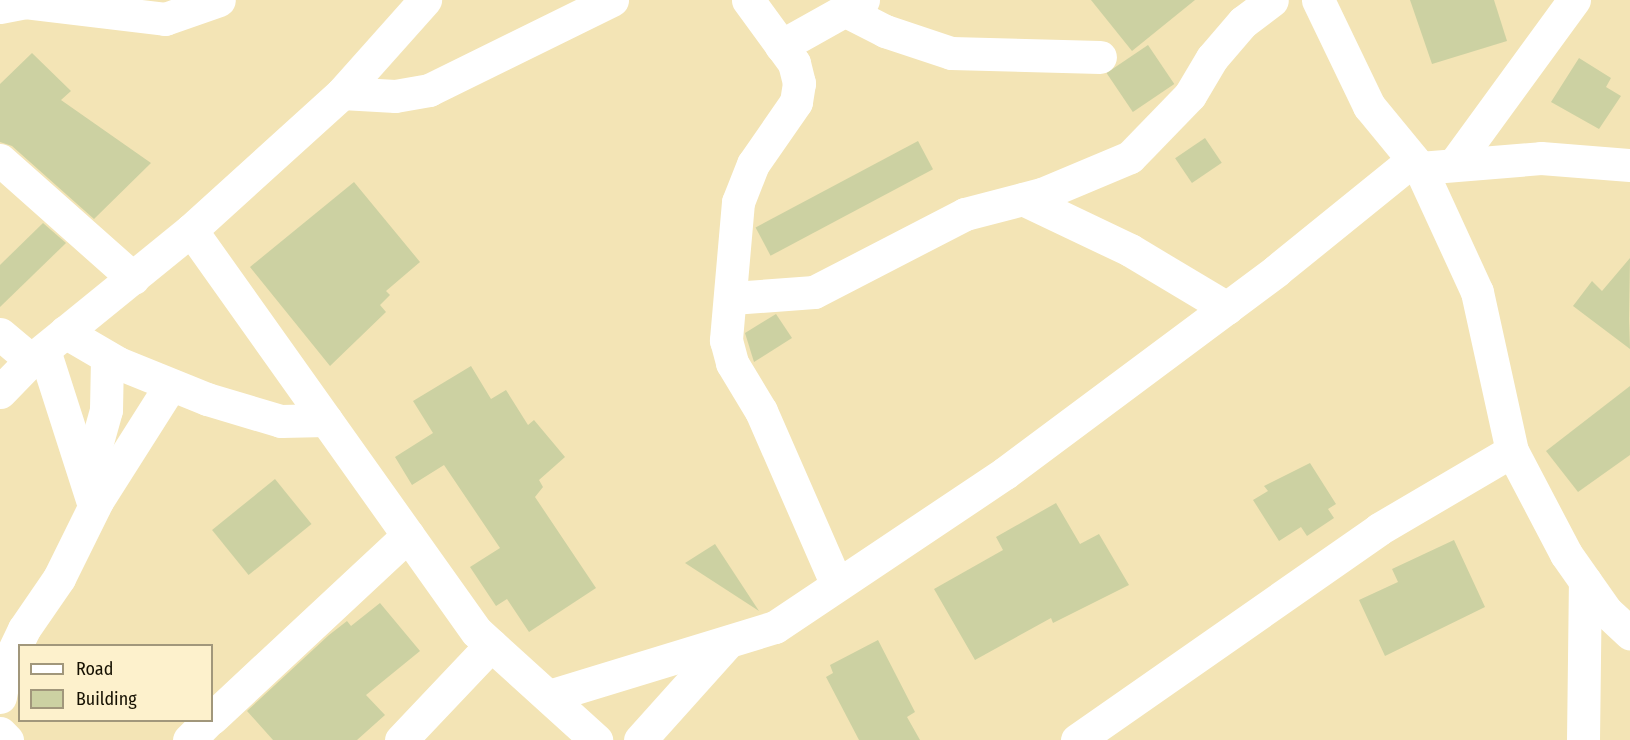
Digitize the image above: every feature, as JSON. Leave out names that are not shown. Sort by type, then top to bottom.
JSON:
[{"type":"street","points":[[0,7],[25,2],[165,19],[219,0]]},
{"type":"street","points":[[0,392],[25,344],[133,278],[191,230],[342,93],[425,0]]},
{"type":"street","points":[[342,93],[395,96],[429,90],[612,0]]},
{"type":"street","points":[[748,0],[794,63],[799,83],[796,102],[753,164],[738,201],[732,298],[726,340],[732,363],[761,411],[836,583]]},
{"type":"street","points":[[732,298],[813,292],[965,214],[1023,199],[1130,157],[1190,95],[1212,58],[1243,22],[1272,0]]},
{"type":"street","points":[[1318,0],[1369,106],[1416,164],[1476,292],[1512,451],[1566,554],[1606,611],[1630,633]]},
{"type":"street","points":[[1455,163],[1574,0]]},
{"type":"street","points":[[781,46],[856,6],[885,31],[951,52],[1100,57]]},
{"type":"street","points":[[549,696],[775,627],[836,583],[1005,473],[1416,164],[1541,158],[1630,165]]},
{"type":"street","points":[[0,160],[133,278]]},
{"type":"street","points":[[1023,199],[1130,250],[1227,308]]},
{"type":"street","points":[[191,230],[408,535],[491,645],[596,740]]},
{"type":"street","points":[[25,344],[107,357],[170,386],[281,421],[326,420]]},
{"type":"street","points":[[25,344],[91,492]]},
{"type":"street","points":[[0,697],[12,651],[59,578],[91,492],[106,410],[107,357]]},
{"type":"street","points":[[91,492],[170,386]]},
{"type":"street","points":[[1077,740],[1379,529],[1512,451]]},
{"type":"street","points":[[213,716],[408,535]]},
{"type":"street","points":[[1583,740],[1585,581]]},
{"type":"street","points":[[640,740],[729,641]]},
{"type":"street","points":[[401,740],[491,645]]},
{"type":"street","points":[[189,740],[207,722]]},
{"type":"street","points":[[0,734],[7,740]]},
{"type":"building","points":[[1091,0],[1195,0],[1132,51]]},
{"type":"building","points":[[1410,0],[1494,0],[1507,41],[1432,64]]},
{"type":"building","points":[[1148,45],[1174,84],[1133,112],[1107,73]]},
{"type":"building","points":[[32,53],[71,91],[61,100],[151,163],[94,219],[12,146],[0,142],[0,84]]},
{"type":"building","points":[[1579,58],[1611,78],[1606,87],[1621,96],[1599,129],[1551,102]]},
{"type":"building","points":[[1205,138],[1222,163],[1192,183],[1175,158]]},
{"type":"building","points":[[918,141],[933,169],[771,256],[756,227]]},
{"type":"building","points":[[354,182],[420,262],[386,291],[390,295],[380,305],[386,312],[330,366],[250,267]]},
{"type":"building","points":[[43,223],[66,243],[0,307],[0,265]]},
{"type":"building","points":[[1630,258],[1630,349],[1573,306],[1592,281],[1602,291]]},
{"type":"building","points":[[776,314],[792,338],[754,362],[745,333]]},
{"type":"building","points":[[471,366],[491,399],[506,390],[528,425],[534,420],[565,457],[539,480],[543,487],[535,497],[596,588],[529,632],[507,599],[496,606],[470,567],[500,548],[444,465],[412,485],[395,457],[433,433],[413,401]]},
{"type":"building","points":[[1630,386],[1630,455],[1578,492],[1546,451]]},
{"type":"building","points":[[1310,463],[1336,504],[1328,509],[1334,518],[1307,536],[1301,527],[1279,541],[1253,500],[1268,491],[1264,486]]},
{"type":"building","points":[[275,479],[312,524],[249,575],[212,530]]},
{"type":"building","points":[[1056,503],[1080,544],[1099,534],[1129,585],[1053,623],[1051,618],[975,660],[934,589],[1003,550],[996,537]]},
{"type":"building","points":[[1454,540],[1485,607],[1385,656],[1359,600],[1398,582],[1392,569]]},
{"type":"building","points":[[715,544],[759,611],[685,563]]},
{"type":"building","points":[[380,603],[420,651],[366,695],[385,715],[357,740],[273,740],[247,711],[329,635],[347,621],[351,626]]},
{"type":"building","points":[[878,640],[915,712],[907,717],[920,740],[859,740],[826,677],[833,673],[830,665]]}]
